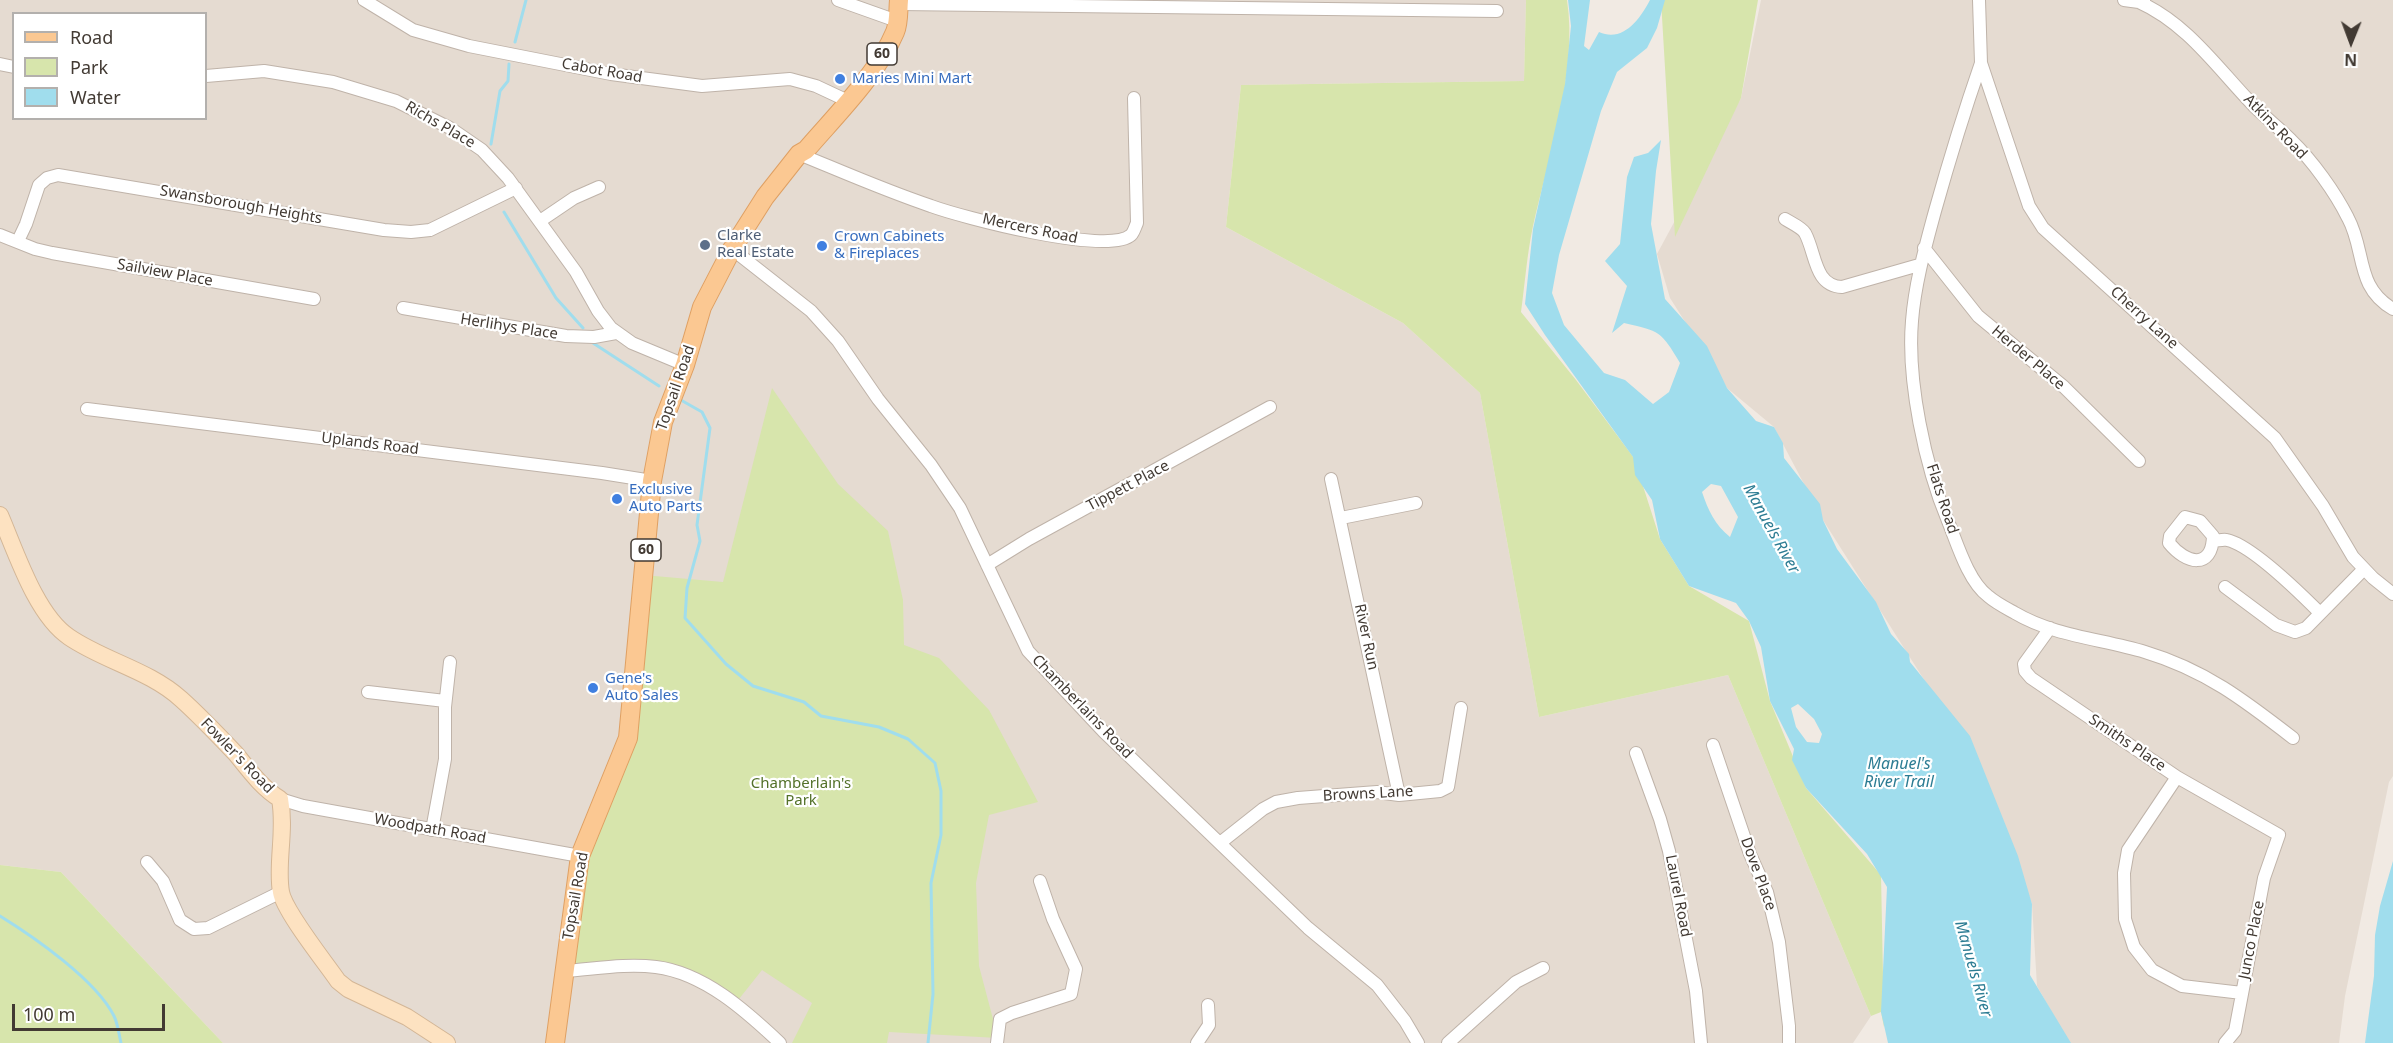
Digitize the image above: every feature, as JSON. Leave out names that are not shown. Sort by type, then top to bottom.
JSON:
[{"type":"main road","name":"Topsail Road","points":[[555,1043],[580,856],[628,738],[652,481],[663,422],[685,365],[702,307],[732,249],[765,197],[874,68],[896,31],[898,8]]},
{"type":"street","name":"Cabot Road","points":[[364,0],[413,30],[469,46],[611,74],[702,86],[790,79],[816,86],[848,101]]},
{"type":"street","points":[[838,0],[898,8],[1497,11]]},
{"type":"street","name":"Cherry Lane","points":[[1979,0],[1981,63],[2029,206],[2043,228],[2275,438],[2323,506],[2354,557],[2364,569],[2393,594]]},
{"type":"street","points":[[2124,0],[2141,1]]},
{"type":"street","name":"Atkins Road","points":[[2141,1],[2159,11],[2202,47],[2255,107],[2293,141],[2333,192],[2350,220],[2369,285],[2380,301],[2393,309]]},
{"type":"street","name":"Flats Road","points":[[1981,63],[1952,150],[1919,265],[1911,323],[1915,395],[1940,502],[1970,572],[1986,596],[2018,615],[2050,628],[2146,652],[2198,671],[2230,690],[2293,738]]},
{"type":"street","name":"Richs Place","points":[[207,76],[255,71],[282,73],[333,82],[382,95],[425,114],[471,142],[491,159],[540,221],[581,279],[602,318],[616,333],[638,346],[685,365]]},
{"type":"street","name":"Mercers Road","points":[[800,154],[934,207],[1042,234],[1078,240],[1125,239],[1133,234],[1137,223],[1134,98]]},
{"type":"street","name":"Swansborough Heights","points":[[18,241],[39,185],[46,178],[58,175],[384,230],[411,232],[436,228],[516,188]]},
{"type":"street","points":[[540,221],[574,198],[599,187]]},
{"type":"street","points":[[1785,219],[1804,230],[1823,280],[1832,287],[1842,287],[1919,265]]},
{"type":"street","points":[[0,235],[18,241]]},
{"type":"street","name":"Sailview Place","points":[[18,241],[52,254],[314,299]]},
{"type":"street","name":"Herder Place","points":[[1924,248],[1978,316],[2064,387],[2139,461]]},
{"type":"street","name":"Chamberlains Road","points":[[732,249],[811,311],[838,341],[878,399],[931,465],[960,508],[1029,651],[1104,732],[1308,928],[1377,986],[1405,1021],[1418,1043]]},
{"type":"street","name":"Herlihys Place","points":[[403,308],[566,336],[594,337],[616,333]]},
{"type":"street","name":"Tippett Place","points":[[987,565],[1029,539],[1270,407]]},
{"type":"street","name":"Uplands Road","points":[[87,409],[590,471],[652,481]]},
{"type":"street","name":"River Run","points":[[1331,479],[1399,795]]},
{"type":"street","points":[[1341,518],[1416,503]]},
{"type":"street","name":"Fowler's Road","points":[[0,515],[39,602],[58,628],[75,641],[160,684],[175,694],[223,740],[267,790],[280,799],[283,816],[281,892],[288,908],[343,986],[406,1017],[447,1043]]},
{"type":"street","points":[[2213,541],[2228,540],[2247,550],[2278,574],[2320,613]]},
{"type":"street","points":[[2225,587],[2265,617],[2286,630],[2295,632],[2302,631],[2364,569]]},
{"type":"street","name":"Smiths Place","points":[[2050,628],[2024,664],[2025,671],[2031,678],[2177,777],[2279,835]]},
{"type":"street","points":[[432,830],[445,759],[445,701],[450,662]]},
{"type":"street","points":[[368,692],[445,701]]},
{"type":"street","name":"Browns Lane","points":[[1220,843],[1263,809],[1276,802],[1298,798],[1377,792],[1399,795],[1440,792],[1448,787],[1461,708]]},
{"type":"street","name":"Dove Place","points":[[1713,745],[1750,854],[1767,892],[1779,942],[1789,1043]]},
{"type":"street","name":"Laurel Road","points":[[1636,753],[1669,851],[1694,976],[1701,1043]]},
{"type":"street","points":[[2177,777],[2128,850],[2124,873],[2125,919],[2134,947],[2152,970],[2182,986],[2242,993]]},
{"type":"street","name":"Woodpath Road","points":[[280,799],[303,806],[580,856]]},
{"type":"street","name":"Junco Place","points":[[2225,1043],[2235,1030],[2264,878],[2279,835]]},
{"type":"street","points":[[147,862],[163,881],[178,917],[186,926],[194,929],[208,928],[281,892]]},
{"type":"street","points":[[997,1043],[1000,1019],[1071,994],[1076,969],[1053,919],[1040,881]]},
{"type":"street","points":[[564,971],[611,967],[657,967],[699,980],[735,1005],[775,1041]]},
{"type":"street","points":[[1448,1043],[1516,982],[1543,968]]},
{"type":"street","points":[[1197,1043],[1209,1025],[1208,1005]]},
{"type":"shaded area","points":[[0,0],[1526,0],[1524,81],[1241,85],[1226,227],[1403,323],[1480,393],[1539,717],[1728,675],[1871,1016],[1853,1043],[223,1043],[61,872],[0,865]]},
{"type":"shaded area","points":[[1761,0],[2393,0],[2393,776],[2389,782],[2345,996],[2339,1043],[2069,1043],[2037,986],[2032,904],[1985,776],[1823,520],[1774,427],[1727,388],[1670,298],[1657,254],[1741,98]]},
{"type":"green space","points":[[1526,0],[1567,0],[1569,55],[1554,142],[1531,237],[1521,312],[1576,380],[1634,458],[1660,539],[1689,586],[1749,621],[1770,701],[1806,788],[1881,875],[1884,1027],[1881,1012],[1871,1016],[1728,675],[1539,717],[1480,393],[1403,323],[1226,227],[1241,85],[1524,81]]},
{"type":"green space","points":[[1661,0],[1758,0],[1741,98],[1675,237]]},
{"type":"green space","name":"Chamberlain's Park","points":[[772,388],[838,484],[888,531],[903,600],[904,645],[939,658],[989,710],[1038,802],[989,815],[976,883],[979,966],[998,1038],[889,1032],[887,1043],[792,1043],[812,1003],[762,970],[735,1004],[657,967],[564,971],[580,856],[628,738],[643,575],[723,582]]},
{"type":"green space","points":[[0,865],[61,872],[223,1043],[0,1043]]},
{"type":"water","name":"Manuel's River Trail","points":[[1568,0],[1590,0],[1584,46],[1589,50],[1599,32],[1608,35],[1623,32],[1636,21],[1650,0],[1665,0],[1657,28],[1647,48],[1617,72],[1601,111],[1559,255],[1552,293],[1564,325],[1604,373],[1625,380],[1653,404],[1669,392],[1680,363],[1663,338],[1653,331],[1624,323],[1612,333],[1627,286],[1605,261],[1620,244],[1627,177],[1634,157],[1648,153],[1661,140],[1651,224],[1665,299],[1707,346],[1727,388],[1756,421],[1774,427],[1783,443],[1784,458],[1820,504],[1823,520],[1837,549],[1876,602],[1891,634],[1909,654],[1910,662],[1970,736],[2018,856],[2032,904],[2030,975],[2071,1043],[1888,1043],[1881,1012],[1887,887],[1867,854],[1806,788],[1792,760],[1794,749],[1770,701],[1761,647],[1749,621],[1736,603],[1689,586],[1660,539],[1652,500],[1635,475],[1633,457],[1525,304],[1533,229],[1565,84],[1571,26]],"holes":[[[1711,484],[1721,486],[1738,517],[1730,537],[1716,522],[1704,499],[1702,492]],[[1798,704],[1814,719],[1822,734],[1819,743],[1807,742],[1796,727],[1791,708]]]},
{"type":"water","points":[[2393,861],[2393,1043],[2365,1043],[2374,976],[2375,935],[2380,906]]},
{"type":"waterway","points":[[515,42],[526,0]]},
{"type":"waterway","points":[[491,144],[500,91],[508,81],[509,64]]},
{"type":"waterway","points":[[504,212],[556,298],[583,328]]},
{"type":"waterway","points":[[593,343],[659,386]]},
{"type":"waterway","points":[[679,399],[702,412],[710,428],[697,525],[700,541],[687,588],[685,618],[726,664],[753,686],[804,702],[821,716],[879,727],[908,739],[935,763],[941,791],[941,835],[931,883],[933,994],[928,1043]]},
{"type":"waterway","points":[[0,916],[63,960],[93,988],[114,1016],[121,1043]]},
{"type":"place","name":"Maries Mini Mart","points":[[840,79]]},
{"type":"place","name":"Clarke Real Estate","points":[[705,245]]},
{"type":"place","name":"Crown Cabinets & Fireplaces","points":[[822,246]]},
{"type":"place","name":"Exclusive Auto Parts","points":[[617,499]]},
{"type":"place","name":"Gene's Auto Sales","points":[[593,688]]},
{"type":"water label","name":"Manuels River","points":[[1771,529]]},
{"type":"water label","name":"Manuels River","points":[[1973,969]]}]
